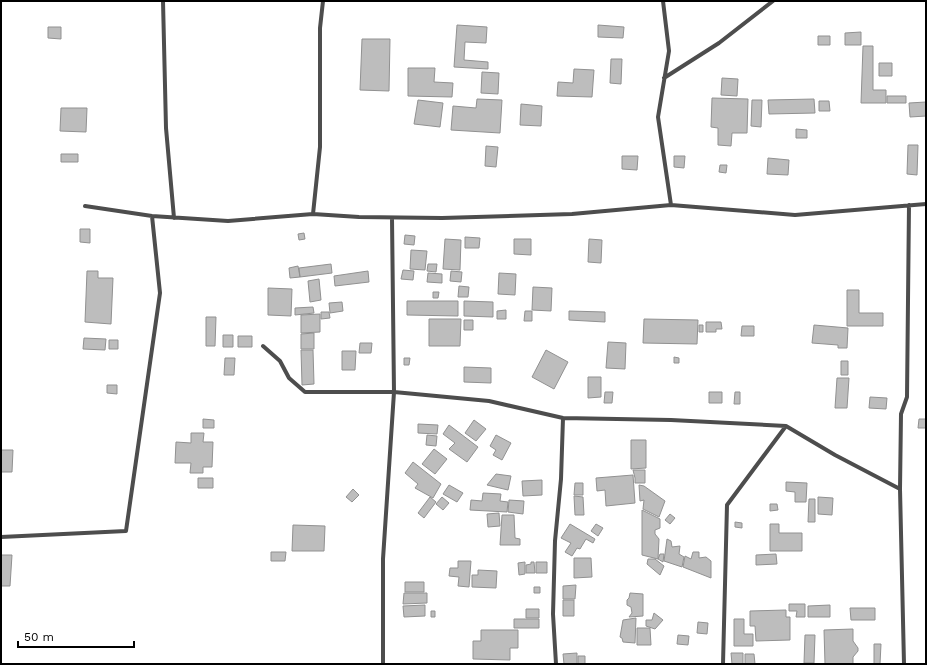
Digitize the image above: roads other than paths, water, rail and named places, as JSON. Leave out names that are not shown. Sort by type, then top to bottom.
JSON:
[{"type":"street","points":[[163,1],[166,128],[174,218]]},
{"type":"street","points":[[313,214],[320,147],[320,28],[323,1]]},
{"type":"street","points":[[663,1],[669,51],[658,117],[671,205]]},
{"type":"street","points":[[664,78],[719,43],[773,1]]},
{"type":"street","points":[[85,206],[152,216],[228,221],[313,214],[392,218],[442,218],[572,214],[671,205],[795,215],[926,204]]},
{"type":"street","points":[[904,664],[900,489],[901,414],[907,398],[909,205]]},
{"type":"street","points":[[1,537],[126,531],[160,293],[152,216]]},
{"type":"street","points":[[383,664],[383,559],[394,392],[392,218]]},
{"type":"street","points":[[263,346],[280,361],[289,378],[305,392],[394,392],[489,402],[563,418],[671,420],[786,426],[835,455],[900,489]]},
{"type":"street","points":[[556,664],[553,614],[555,541],[561,479],[563,418]]},
{"type":"street","points":[[723,664],[727,505],[786,426]]}]
